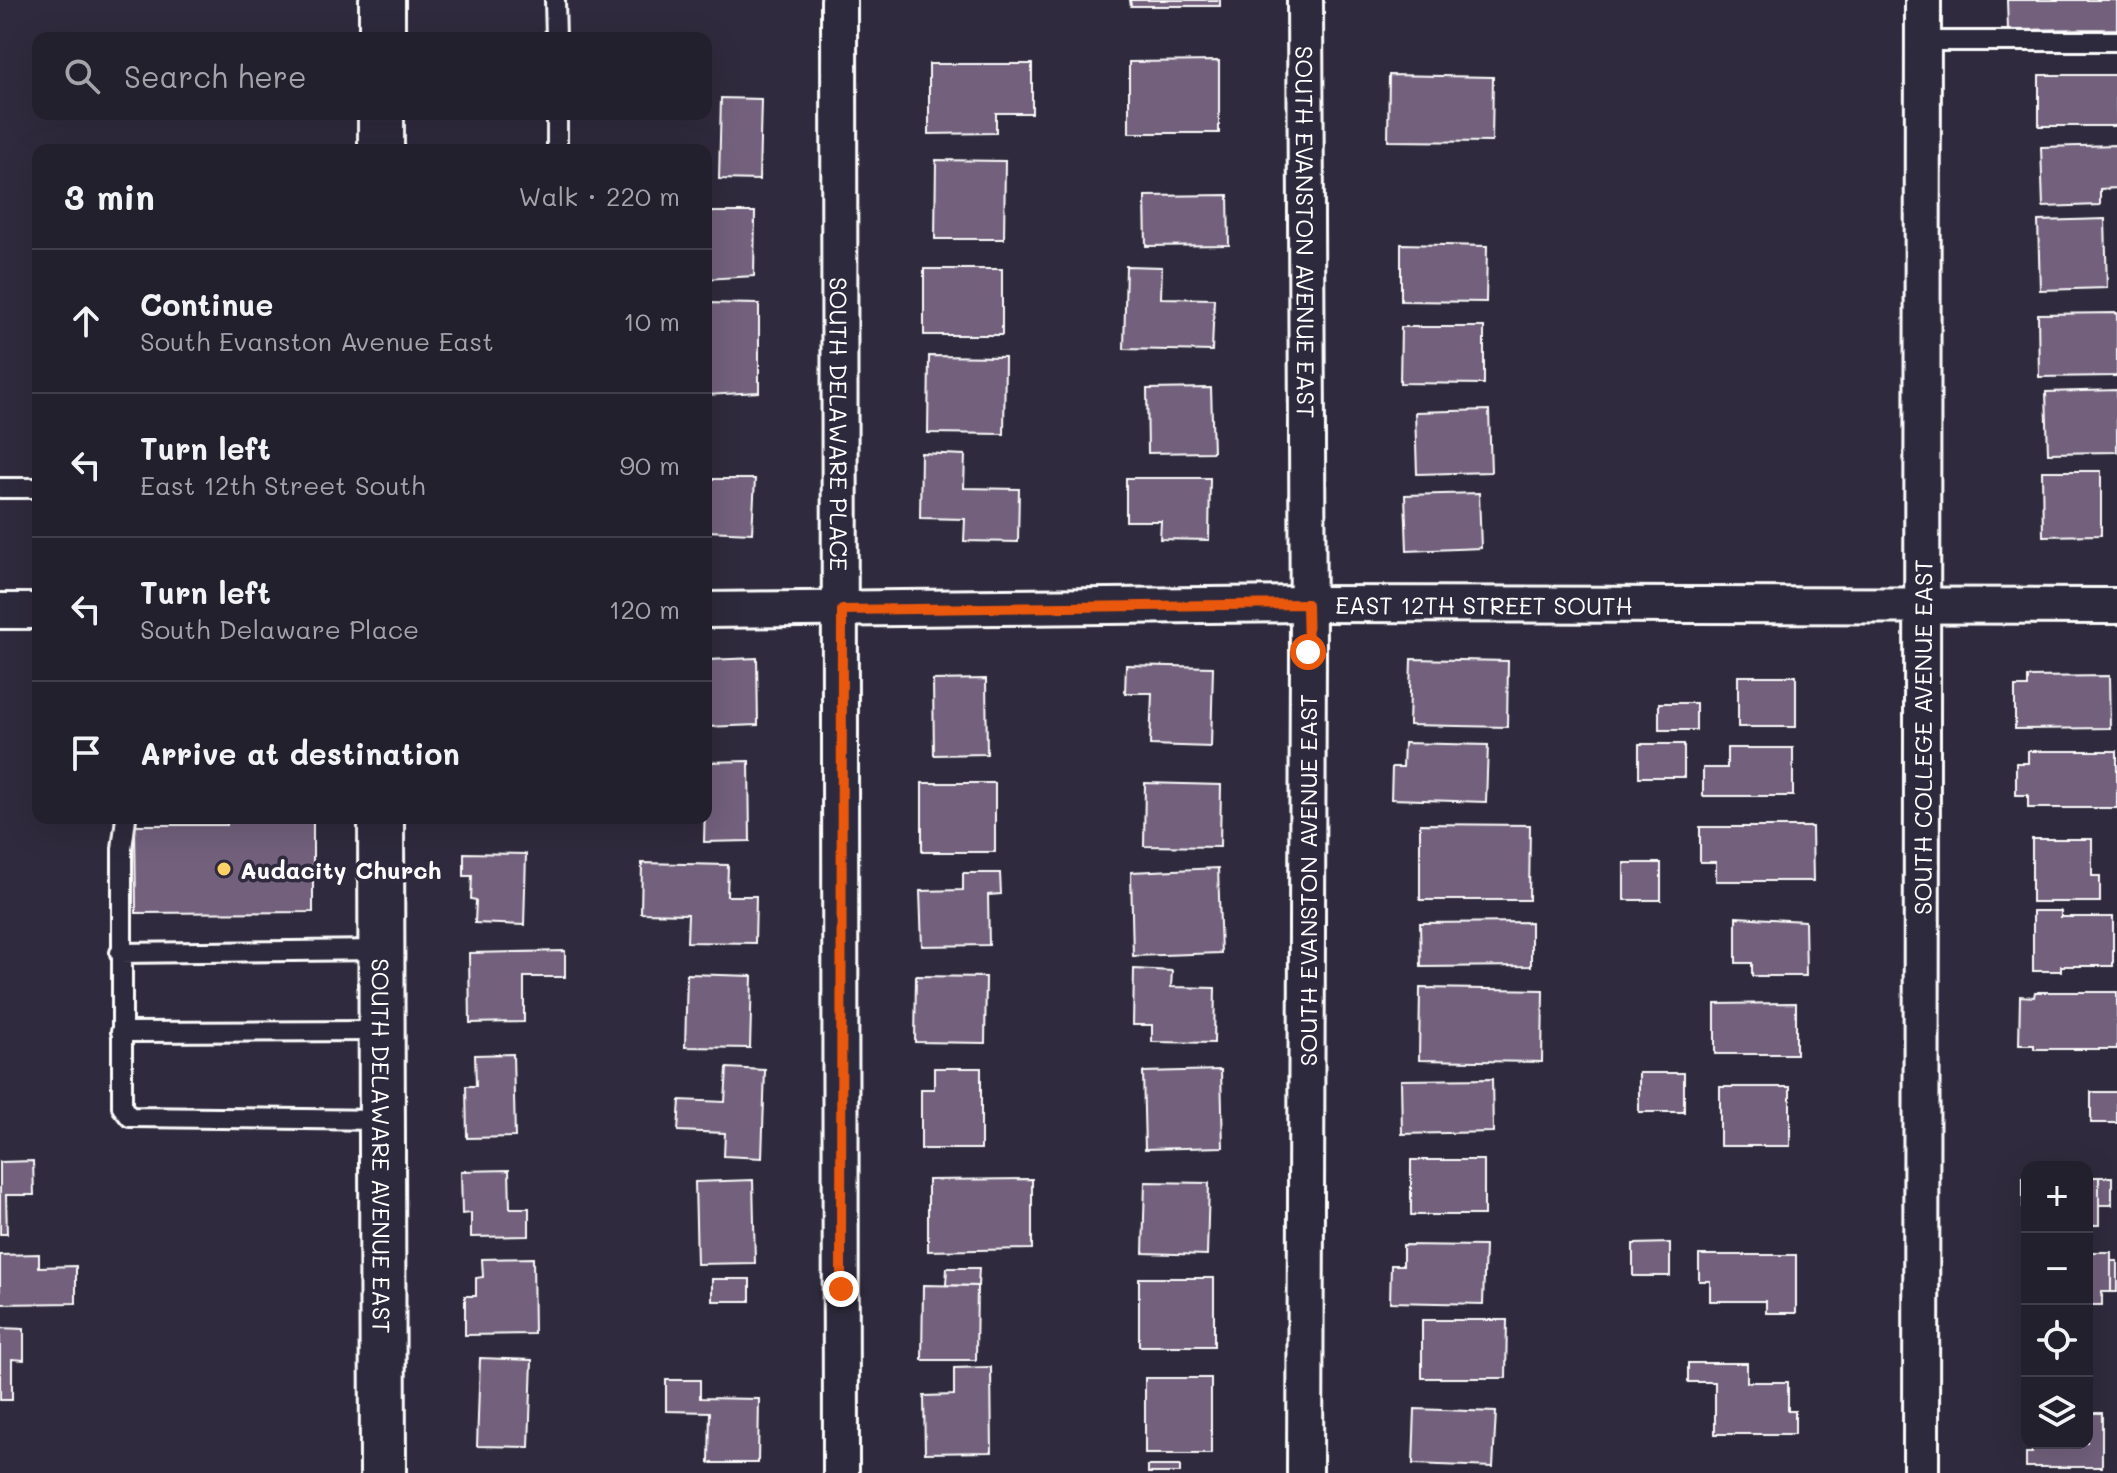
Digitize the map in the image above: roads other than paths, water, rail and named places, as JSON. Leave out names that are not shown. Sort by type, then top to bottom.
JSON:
[{"type":"main road","points":[[382,0],[382,32]]},
{"type":"main road","points":[[381,120],[381,144]]},
{"type":"main road","name":"SOUTH DELAWARE AVENUE EAST","points":[[381,824],[383,1473]]},
{"type":"street","name":"SOUTH DELAWARE PLACE","points":[[839,0],[841,1473]]},
{"type":"street","name":"SOUTH EVANSTON AVENUE EAST","points":[[1305,0],[1305,1473]]},
{"type":"street","name":"SOUTH COLLEGE AVENUE EAST","points":[[1921,1473],[1923,0]]},
{"type":"street","name":"EAST 12TH STREET SOUTH","points":[[712,610],[1307,604],[2117,606]]},
{"type":"street","points":[[0,611],[32,611]]},
{"type":"lane","points":[[555,0],[556,32]]},
{"type":"lane","points":[[1923,41],[2117,41]]},
{"type":"lane","points":[[557,120],[557,144]]},
{"type":"lane","points":[[0,488],[32,488]]},
{"type":"lane","points":[[125,824],[120,953],[122,1107],[130,1117],[382,1120]]},
{"type":"lane","points":[[120,953],[382,950]]},
{"type":"lane","points":[[121,1032],[382,1031]]},
{"type":"place","name":"Audacity Church","points":[[224,869]]}]
